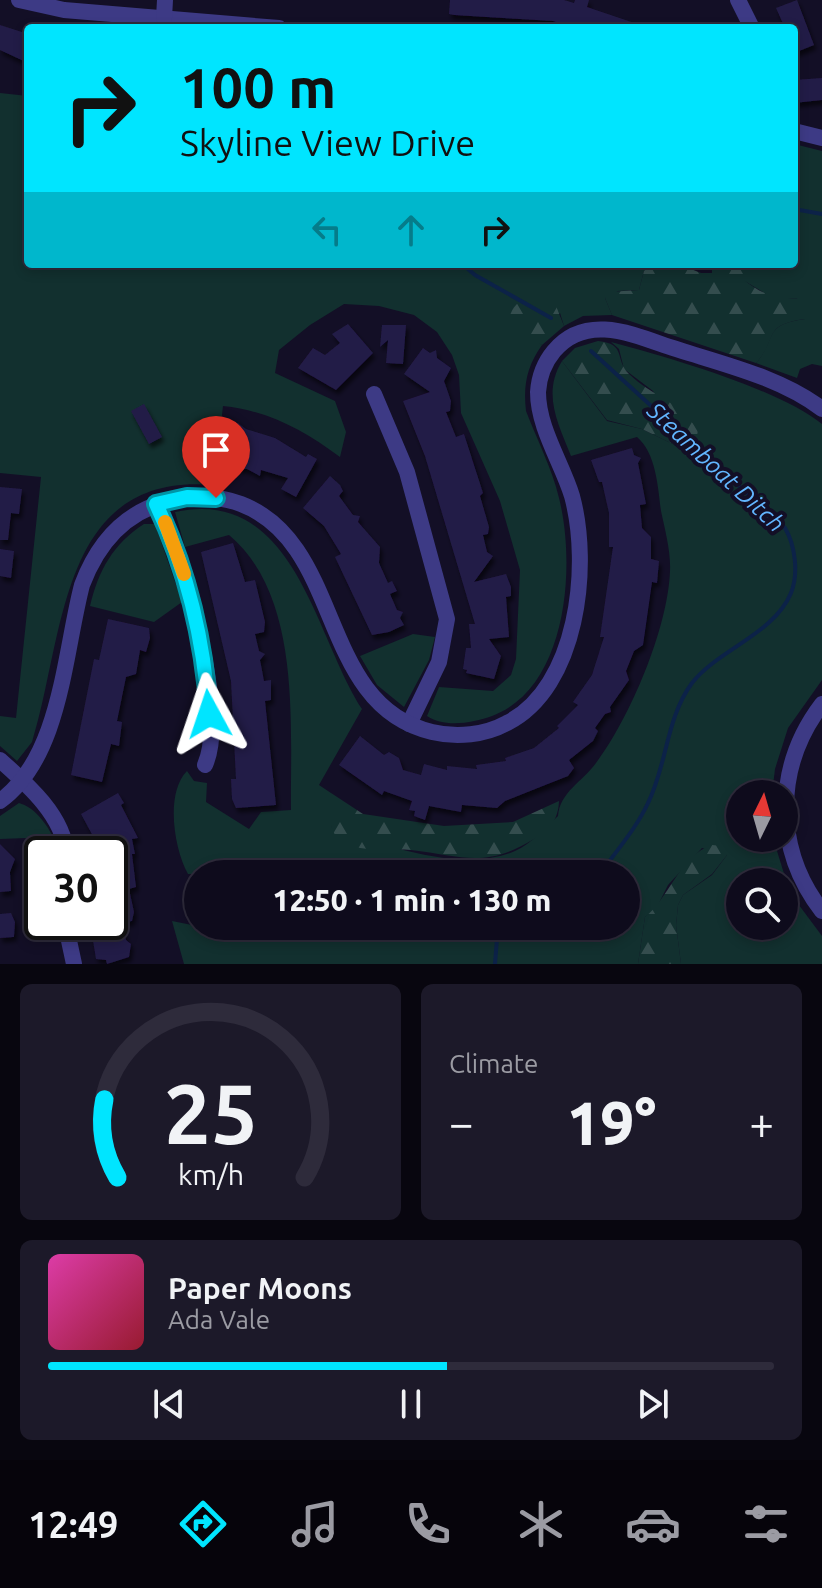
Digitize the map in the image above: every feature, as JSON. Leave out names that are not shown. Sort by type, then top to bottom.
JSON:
[{"type":"street","points":[[19,0],[53,9],[233,24]]},
{"type":"street","points":[[164,18],[165,0]]},
{"type":"street","points":[[738,0],[750,24]]},
{"type":"street","points":[[798,132],[822,138]]},
{"type":"street","points":[[0,801],[22,781],[46,740],[82,585],[93,559],[120,525],[156,504],[187,497],[216,498],[248,507],[275,524],[295,545],[310,572],[363,685],[382,706],[409,724],[452,735],[501,727],[528,710],[548,688],[560,667],[570,631],[577,579],[577,526],[573,500],[542,414],[538,392],[543,366],[568,338],[589,330],[627,333],[778,385],[822,409]]},
{"type":"street","points":[[374,394],[404,464],[447,619],[439,662],[409,724]]},
{"type":"street","points":[[156,504],[183,570],[197,626],[211,737],[205,765]]},
{"type":"street","points":[[822,704],[793,759],[785,820],[794,864],[822,911]]},
{"type":"street","points":[[0,760],[22,781],[59,826],[62,836]]},
{"type":"street","points":[[69,940],[74,964]]},
{"type":"green space","points":[[0,93],[24,96],[24,268],[647,268],[639,290],[618,291],[605,298],[612,315],[583,316],[564,326],[560,313],[538,342],[542,345],[526,384],[526,411],[559,498],[564,525],[565,589],[551,652],[537,680],[517,701],[492,716],[450,723],[427,716],[439,687],[493,691],[511,675],[516,659],[520,570],[500,501],[461,413],[459,375],[452,355],[437,332],[414,315],[379,306],[344,304],[310,325],[279,350],[275,373],[335,401],[346,432],[340,457],[285,423],[255,412],[223,406],[214,485],[163,488],[124,505],[97,533],[77,569],[63,611],[32,742],[17,761],[0,746],[0,716],[16,718],[41,477],[0,473]]},
{"type":"green space","points":[[798,145],[822,151],[822,366],[812,364],[800,369],[797,378],[756,363],[776,329],[805,319],[797,298],[774,299],[743,280],[743,268],[798,268]]},
{"type":"green space","points":[[647,268],[688,268],[712,273],[712,268],[743,268],[743,279],[758,290],[773,296],[806,298],[809,312],[805,319],[776,329],[756,363],[612,315],[605,298],[608,292],[639,290]]},
{"type":"green space","points":[[543,296],[554,301],[564,326],[542,345],[507,327],[518,303]]},
{"type":"green space","points":[[598,341],[613,345],[629,374],[689,419],[698,430],[696,441],[681,448],[642,429],[607,420],[562,361],[575,348]]},
{"type":"green space","points":[[611,342],[691,365],[751,387],[803,411],[822,424],[822,680],[788,728],[774,780],[726,780],[726,852],[777,852],[782,868],[726,868],[726,940],[798,940],[798,904],[822,936],[822,964],[681,964],[676,925],[678,905],[683,895],[712,875],[727,855],[702,848],[668,885],[656,909],[645,917],[638,964],[184,964],[172,921],[184,923],[184,940],[640,940],[640,860],[471,860],[494,857],[521,848],[558,816],[563,800],[596,763],[622,722],[655,645],[668,594],[670,571],[655,471],[648,452],[637,437],[571,456],[554,408],[553,385],[562,361],[607,421],[642,429],[681,448],[653,391],[624,369],[619,349]]},
{"type":"green space","points":[[216,510],[248,521],[274,543],[296,573],[313,607],[362,709],[319,785],[331,793],[332,828],[399,849],[471,860],[184,860],[184,865],[176,836],[174,807],[180,781],[187,771],[194,781],[207,783],[206,802],[249,829],[261,812],[291,810],[291,740],[287,664],[280,626],[269,592],[253,561],[229,535],[185,547],[175,512]]},
{"type":"green space","points":[[144,524],[155,524],[182,602],[154,622],[90,606],[97,581],[108,559],[124,540]]},
{"type":"green space","points":[[413,634],[435,637],[429,660],[404,707],[377,685],[360,656]]},
{"type":"green space","points":[[331,793],[363,814],[444,826],[513,822],[559,801],[552,823],[534,839],[501,854],[474,858],[411,850],[364,849],[347,844],[333,830]]},
{"type":"green space","points":[[19,803],[39,816],[52,836],[0,839],[0,816]]},
{"type":"green space","points":[[712,845],[722,846],[727,855],[712,874],[683,895],[678,905],[676,925],[681,964],[638,964],[645,917],[691,858]]},
{"type":"building","points":[[450,0],[564,0],[574,3],[575,0],[589,0],[587,7],[637,24],[562,24],[449,14]]},
{"type":"building","points":[[797,0],[814,45],[798,51],[798,24],[783,24],[776,8]]},
{"type":"building","points":[[0,25],[24,33],[24,61],[0,50]]},
{"type":"building","points":[[822,78],[822,100],[798,103],[798,80]]},
{"type":"building","points":[[348,324],[373,353],[336,390],[298,368],[313,348],[325,355],[340,343],[332,334]]},
{"type":"building","points":[[382,325],[406,325],[403,364],[386,363],[388,340],[380,347]]},
{"type":"building","points":[[423,348],[430,353],[436,350],[437,358],[451,368],[444,381],[451,401],[450,411],[446,412],[456,437],[464,434],[483,493],[480,496],[489,527],[488,534],[483,535],[487,552],[493,556],[474,582],[506,574],[511,587],[511,596],[506,597],[509,637],[489,639],[501,656],[494,679],[466,673],[467,670],[463,669],[466,648],[471,648],[469,624],[475,624],[425,456],[403,401],[430,392],[404,374]]},
{"type":"building","points":[[144,404],[162,437],[149,444],[131,411]]},
{"type":"building","points":[[223,422],[238,423],[246,429],[275,438],[306,457],[308,454],[317,459],[296,497],[281,489],[288,478],[261,470],[260,476],[247,469],[218,466]]},
{"type":"building","points":[[632,448],[634,455],[641,458],[638,463],[646,504],[640,505],[642,528],[651,537],[651,559],[659,561],[657,583],[652,582],[643,645],[634,651],[626,671],[629,680],[610,707],[611,712],[605,714],[595,728],[598,731],[593,741],[569,760],[574,768],[568,776],[505,801],[497,808],[462,805],[461,812],[429,806],[425,820],[414,816],[415,811],[409,810],[412,801],[384,791],[382,795],[339,765],[360,736],[384,755],[389,752],[399,758],[403,770],[421,775],[424,764],[447,770],[447,766],[477,769],[476,765],[506,761],[505,758],[534,748],[559,728],[557,726],[578,705],[573,702],[592,675],[604,637],[600,637],[613,547],[609,547],[609,513],[602,482],[599,482],[591,460]]},
{"type":"building","points":[[330,476],[343,491],[339,496],[353,515],[360,516],[358,522],[380,547],[379,563],[388,583],[392,581],[397,591],[390,594],[397,610],[403,612],[400,618],[404,625],[389,632],[372,635],[335,557],[341,554],[324,526],[303,508]]},
{"type":"building","points":[[0,487],[22,489],[19,514],[11,513],[8,540],[0,540]]},
{"type":"building","points":[[233,543],[245,582],[255,580],[265,622],[264,632],[255,634],[259,651],[265,654],[260,660],[264,681],[271,680],[271,700],[265,701],[276,805],[236,808],[232,799],[231,779],[236,779],[231,681],[201,552]]},
{"type":"building","points":[[0,549],[14,551],[11,578],[0,576]]},
{"type":"building","points":[[108,619],[149,628],[150,638],[146,652],[140,650],[136,674],[126,677],[117,721],[122,722],[119,746],[111,744],[102,782],[71,775],[94,659],[99,660]]},
{"type":"building","points":[[118,793],[124,803],[121,805],[138,838],[132,839],[136,887],[129,889],[134,912],[132,921],[128,922],[128,836],[93,836],[81,814]]},
{"type":"building","points":[[0,844],[15,859],[10,872],[11,891],[0,892]]},
{"type":"building","points":[[11,913],[15,922],[14,937],[0,938],[0,914]]},
{"type":"building","points":[[93,940],[126,940],[131,944],[129,957],[107,964],[106,960],[96,959]]},
{"type":"waterway","name":"Steamboat Ditch","points":[[798,210],[822,214]]},
{"type":"waterway","name":"Steamboat Ditch","points":[[467,268],[551,318]]},
{"type":"waterway","name":"Steamboat Ditch","points":[[591,351],[785,528],[795,568],[791,593],[772,620],[703,671],[683,697],[648,803],[610,860]]},
{"type":"waterway","name":"Steamboat Ditch","points":[[495,964],[497,940]]},
{"type":"slow traffic","points":[[165,522],[184,574]]},
{"type":"route","points":[[209,714],[204,662],[190,595],[175,546],[156,504],[187,497],[216,498]]}]
